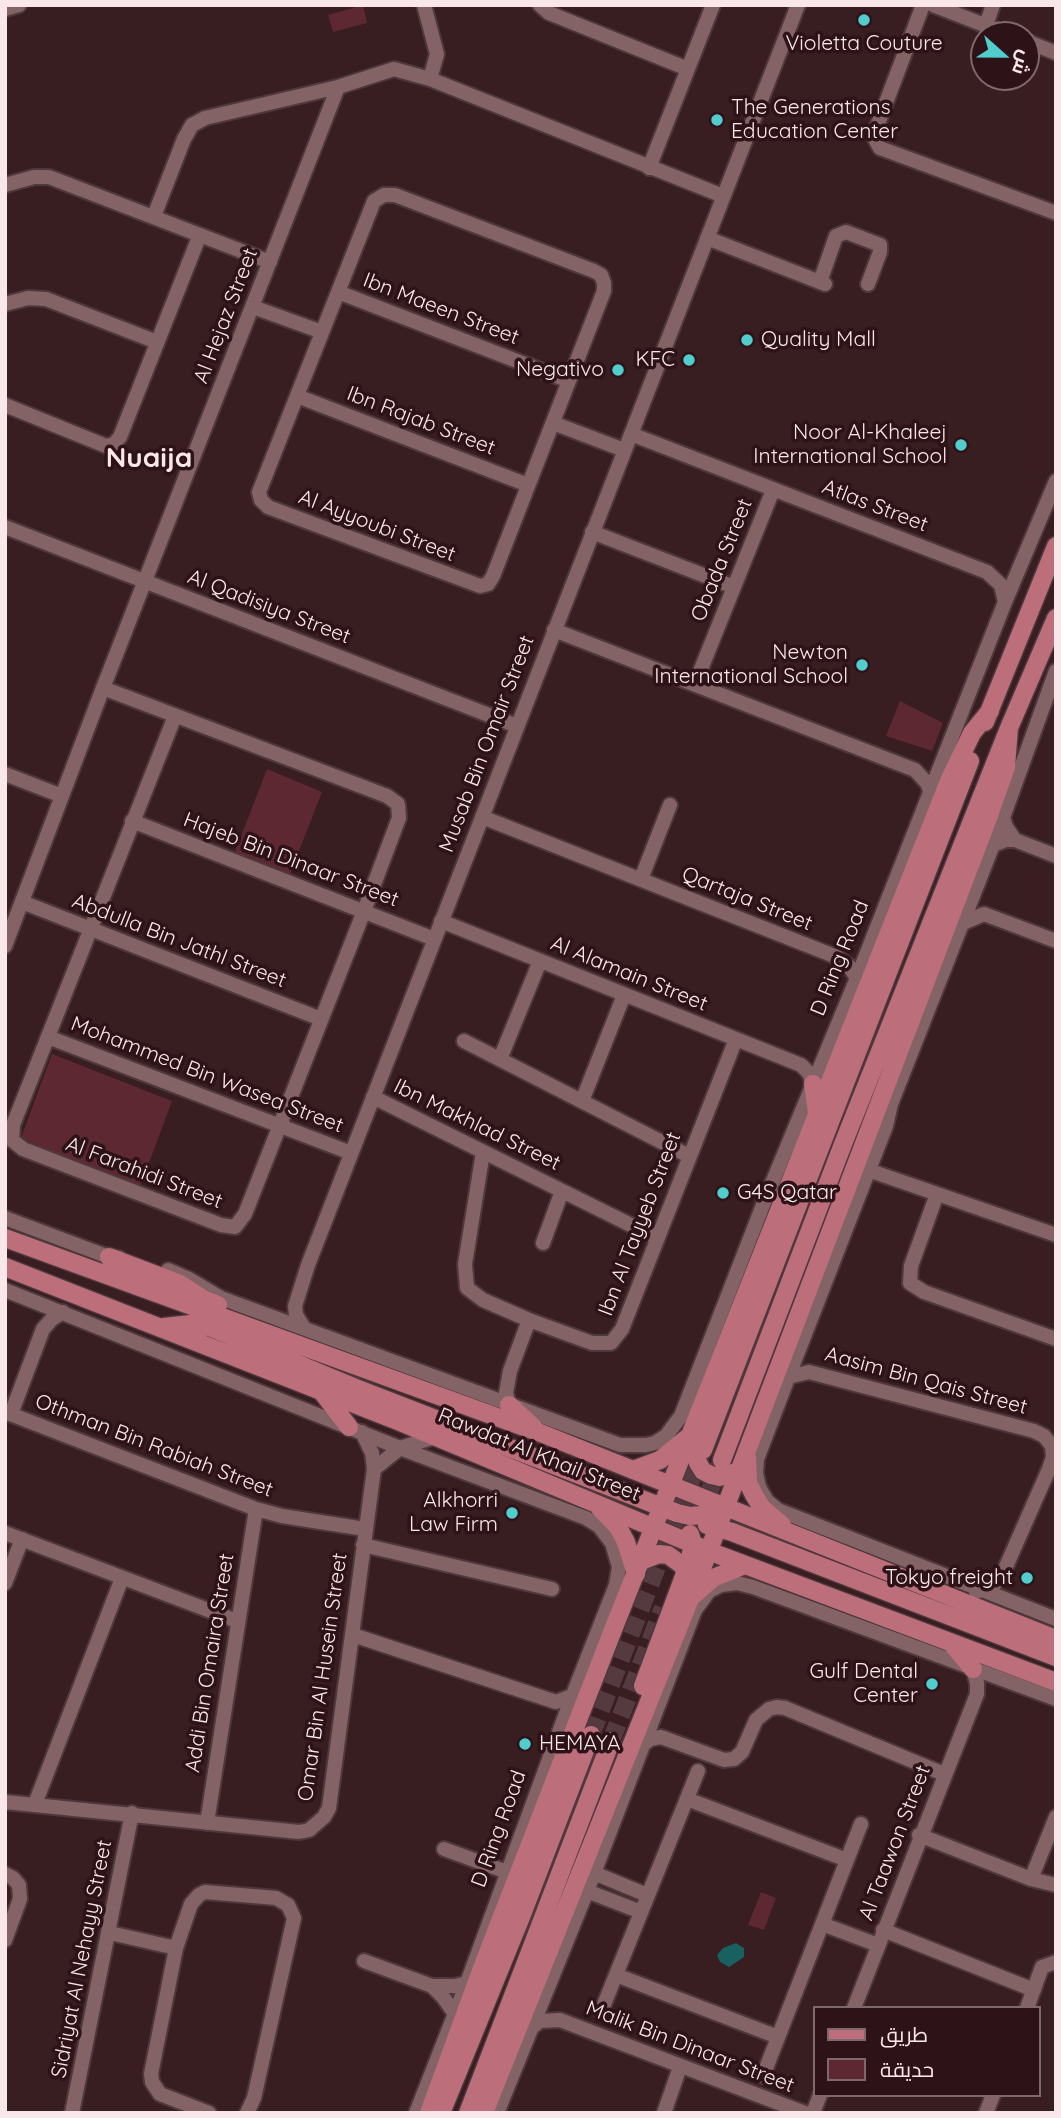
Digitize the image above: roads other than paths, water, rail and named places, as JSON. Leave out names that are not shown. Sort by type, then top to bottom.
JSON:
[{"type":"main road","points":[[429,2111],[654,1527],[662,1508],[685,1483],[700,1452],[1056,546]]},
{"type":"main road","points":[[722,1460],[843,1144],[1009,728],[1056,618]]},
{"type":"main road","points":[[484,2113],[689,1602],[701,1548],[678,1488],[691,1434],[960,757],[972,733],[990,711]]},
{"type":"main road","points":[[618,1779],[625,1734],[686,1573],[718,1527],[750,1441],[792,1348],[1006,767],[1009,728]]},
{"type":"main road","points":[[870,944],[894,922]]},
{"type":"main road","points":[[926,981],[953,948]]},
{"type":"main road","points":[[813,1084],[816,1121]]},
{"type":"main road","points":[[876,1114],[880,1142]]},
{"type":"main road","name":"Rawdat Al Khail Street","points":[[5,1238],[303,1337],[457,1403],[538,1432],[1056,1639]]},
{"type":"main road","points":[[739,1471],[720,1477],[711,1475],[703,1471],[700,1452],[756,1296],[763,1269],[765,1244]]},
{"type":"main road","points":[[109,1257],[180,1284],[204,1299],[275,1329],[303,1337]]},
{"type":"main road","name":"Rawdat Al Khail Street","points":[[5,1267],[435,1437],[701,1548],[1056,1682]]},
{"type":"main road","points":[[792,1348],[811,1318]]},
{"type":"main road","points":[[163,1328],[191,1324],[209,1328],[689,1520],[718,1527],[1056,1657]]},
{"type":"main road","points":[[322,1392],[356,1429]]},
{"type":"main road","points":[[509,1405],[538,1432]]},
{"type":"main road","points":[[634,1470],[660,1460],[691,1434]]},
{"type":"main road","points":[[750,1441],[746,1469],[754,1495],[762,1508],[795,1536]]},
{"type":"main road","points":[[594,1502],[618,1527],[639,1567]]},
{"type":"main road","points":[[654,1527],[689,1520],[725,1508]]},
{"type":"main road","points":[[639,1567],[659,1554],[668,1555],[682,1565],[686,1573]]},
{"type":"main road","points":[[689,1602],[713,1578],[745,1565]]},
{"type":"main road","points":[[950,1643],[973,1669]]},
{"type":"main road","points":[[429,2111],[521,1917],[591,1735]]},
{"type":"main road","points":[[468,2113],[611,1741]]},
{"type":"main road","points":[[597,1832],[614,1822]]},
{"type":"main road","points":[[558,1926],[564,1947]]},
{"type":"street","points":[[5,9],[19,5]]},
{"type":"street","points":[[424,5],[437,54],[430,79]]},
{"type":"street","points":[[540,5],[549,13],[688,69]]},
{"type":"street","points":[[649,168],[713,5]]},
{"type":"street","name":"Musab Bin Omair Street","points":[[303,1337],[295,1306],[308,1265],[798,5]]},
{"type":"street","points":[[923,5],[876,128],[875,139],[880,148],[1056,213]]},
{"type":"street","points":[[933,5],[975,21]]},
{"type":"street","points":[[154,216],[192,125],[205,118],[338,87],[394,69],[430,79],[723,196]]},
{"type":"street","name":"Al Hejaz Street","points":[[5,946],[338,87]]},
{"type":"street","points":[[5,185],[34,177],[49,177],[270,262]]},
{"type":"street","name":"Al Ayyoubi Street","points":[[384,195],[395,195],[601,275],[604,291],[488,583],[480,586],[268,507],[261,500],[259,492],[338,292],[374,201],[384,195]]},
{"type":"street","points":[[707,238],[822,283],[836,236],[846,232],[880,245],[868,284]]},
{"type":"street","points":[[5,405],[106,446],[114,444],[120,437],[200,237]]},
{"type":"street","name":"Ibn Maeen Street","points":[[338,292],[569,381]]},
{"type":"street","points":[[5,304],[28,298],[46,299],[158,342]]},
{"type":"street","points":[[253,307],[322,332]]},
{"type":"street","name":"Ibn Rajab Street","points":[[298,396],[528,485]]},
{"type":"street","points":[[553,422],[624,450]]},
{"type":"street","name":"Atlas Street","points":[[631,435],[987,572]]},
{"type":"street","name":"D Ring Road","points":[[655,1443],[666,1436],[681,1416],[763,1205],[1056,481]]},
{"type":"street","name":"Obada Street","points":[[695,684],[773,490]]},
{"type":"street","name":"Al Qadisiya Street","points":[[5,527],[517,726]]},
{"type":"street","points":[[592,532],[734,587]]},
{"type":"street","points":[[987,572],[1005,571],[1021,563]]},
{"type":"street","points":[[987,572],[1000,585],[1005,603]]},
{"type":"street","points":[[554,630],[915,770],[924,778],[931,793]]},
{"type":"street","points":[[811,1318],[880,1142],[891,1104],[993,845],[1056,671]]},
{"type":"street","name":"Al Farahidi Street","points":[[103,688],[387,796],[398,804],[399,818],[364,911],[245,1214],[235,1227],[221,1225],[23,1149],[12,1140],[13,1125],[174,716]]},
{"type":"street","points":[[915,770],[933,768],[943,763]]},
{"type":"street","points":[[5,774],[62,796]]},
{"type":"street","points":[[641,879],[670,806]]},
{"type":"street","name":"Qartaja Street","points":[[482,817],[837,957],[849,966],[857,978]]},
{"type":"street","points":[[1003,817],[1015,840]]},
{"type":"street","name":"Hajeb Bin Dinaar Street","points":[[132,821],[434,939]]},
{"type":"street","points":[[993,845],[1015,840],[1056,856]]},
{"type":"street","points":[[974,894],[984,914],[1056,941]]},
{"type":"street","name":"Abdulla Bin Jathl Street","points":[[22,902],[321,1020]]},
{"type":"street","points":[[963,923],[984,914]]},
{"type":"street","name":"Al Alamain Street","points":[[441,921],[801,1065]]},
{"type":"street","points":[[837,957],[852,957],[870,944]]},
{"type":"street","points":[[500,1059],[540,961]]},
{"type":"street","points":[[582,1101],[624,995]]},
{"type":"street","name":"Mohammed Bin Wasea Street","points":[[48,1037],[351,1153]]},
{"type":"street","name":"Ibn Al Tayyeb Street","points":[[484,1152],[465,1264],[467,1288],[483,1300],[529,1320],[592,1343],[611,1343],[622,1329],[736,1039]]},
{"type":"street","points":[[464,1041],[689,1156]]},
{"type":"street","points":[[801,1065],[824,1057]]},
{"type":"street","points":[[801,1065],[809,1073],[813,1084]]},
{"type":"street","name":"Ibn Makhlad Street","points":[[373,1097],[657,1238]]},
{"type":"street","points":[[868,1170],[1056,1235]]},
{"type":"street","name":"Ibn Makhlad Street","points":[[543,1243],[562,1191]]},
{"type":"street","points":[[937,1194],[911,1266],[910,1283],[924,1292],[1056,1339]]},
{"type":"street","name":"Rawdat Al Khail Street","points":[[5,1218],[109,1257],[138,1259],[186,1277],[221,1298],[263,1314],[303,1337],[482,1395],[620,1445],[633,1447],[655,1443]]},
{"type":"street","name":"Musab Bin Omair Street","points":[[263,1314],[281,1309],[288,1303],[308,1265]]},
{"type":"street","name":"Rawdat Al Khail Street","points":[[5,1290],[400,1448],[586,1518],[607,1534],[618,1559]]},
{"type":"street","points":[[37,1302],[43,1329]]},
{"type":"street","name":"Othman Bin Rabiah Street","points":[[63,1312],[43,1329],[8,1413],[256,1509],[365,1529]]},
{"type":"street","points":[[509,1405],[506,1393],[510,1371],[529,1320]]},
{"type":"street","points":[[792,1348],[788,1377],[757,1460],[759,1487],[767,1501],[778,1510],[1056,1619]]},
{"type":"street","name":"Aasim Bin Qais Street","points":[[792,1348],[809,1372]]},
{"type":"street","points":[[457,1403],[496,1390],[510,1371]]},
{"type":"street","name":"Aasim Bin Qais Street","points":[[788,1377],[809,1372],[1034,1431],[1044,1436],[1052,1446],[1053,1457],[1000,1577]]},
{"type":"street","name":"Omar Bin Al Husein Street","points":[[5,1802],[299,1832],[309,1830],[324,1817],[329,1808],[374,1469],[372,1453],[356,1429]]},
{"type":"street","points":[[374,1469],[400,1448],[435,1437]]},
{"type":"street","name":"Addi Bin Omaira Street","points":[[207,1823],[256,1509]]},
{"type":"street","points":[[5,1533],[237,1621]]},
{"type":"street","points":[[5,1583],[22,1539]]},
{"type":"street","points":[[363,1545],[552,1589]]},
{"type":"street","name":"D Ring Road","points":[[429,2111],[455,2014],[615,1586],[618,1559]]},
{"type":"street","points":[[952,1597],[992,1586],[1000,1577]]},
{"type":"street","points":[[1000,1577],[1004,1600]]},
{"type":"street","points":[[35,1804],[122,1578]]},
{"type":"street","points":[[497,2113],[587,1891],[695,1610],[709,1591],[721,1585],[737,1583],[770,1592],[1056,1699]]},
{"type":"street","points":[[353,1635],[556,1702],[592,1687]]},
{"type":"street","name":"Al Taawon Street","points":[[854,2006],[976,1694],[977,1683],[973,1669]]},
{"type":"street","points":[[976,1694],[987,1685],[1005,1681]]},
{"type":"street","points":[[556,1702],[565,1716]]},
{"type":"street","points":[[652,1722],[656,1731],[665,1738],[729,1760],[742,1752],[756,1720],[762,1713],[768,1709],[785,1708],[944,1774]]},
{"type":"street","points":[[643,1745],[654,1738],[665,1738]]},
{"type":"street","points":[[621,1977],[647,1895],[698,1771]]},
{"type":"street","points":[[687,1799],[847,1860]]},
{"type":"street","name":"Sidriyat Al Nehayy Street","points":[[72,2113],[132,1813]]},
{"type":"street","points":[[1031,1879],[1056,1817]]},
{"type":"street","points":[[763,2076],[861,1824]]},
{"type":"street","points":[[919,1835],[1031,1879],[1056,1885]]},
{"type":"street","points":[[444,1849],[507,1872],[511,1896]]},
{"type":"street","points":[[601,2012],[621,1977],[672,1858],[664,1854]]},
{"type":"street","points":[[594,1873],[647,1895]]},
{"type":"street","points":[[5,1874],[19,1885],[20,1899],[5,1940]]},
{"type":"street","points":[[587,1891],[641,1912]]},
{"type":"street","points":[[209,2113],[160,2094],[150,2074],[176,1948],[191,1904],[205,1892],[276,1898],[283,1900],[292,1911],[293,1925],[252,2106],[247,2113]]},
{"type":"street","points":[[822,1924],[878,1945]]},
{"type":"street","points":[[883,1930],[1034,1990]]},
{"type":"street","points":[[110,1933],[176,1948]]},
{"type":"street","points":[[364,1961],[432,1986],[467,1983]]},
{"type":"street","points":[[1028,2006],[1042,1968],[1056,1962]]},
{"type":"street","points":[[621,1977],[778,2037]]},
{"type":"street","points":[[432,1986],[455,2014]]},
{"type":"street","name":"Malik Bin Dinaar Street","points":[[543,1995],[551,2012],[560,2020],[803,2112]]},
{"type":"street","name":"Malik Bin Dinaar Street","points":[[530,2029],[540,2021],[560,2020]]},
{"type":"street","points":[[664,2113],[680,2067]]},
{"type":"street","points":[[803,2112],[818,2097]]},
{"type":"water","points":[[736,1943],[744,1948],[744,1957],[729,1967],[720,1962],[717,1955],[723,1948]]},
{"type":"tunnel","points":[[591,1735],[702,1453]]},
{"type":"tunnel","points":[[686,1549],[720,1465]]},
{"type":"tunnel","points":[[611,1741],[663,1608]]},
{"type":"place","name":"Violetta Couture","points":[[864,20]]},
{"type":"place","name":"The Generations Education Center","points":[[717,120]]},
{"type":"place","name":"Quality Mall","points":[[747,340]]},
{"type":"place","name":"KFC","points":[[689,360]]},
{"type":"place","name":"Negativo","points":[[618,370]]},
{"type":"place","name":"Noor Al-Khaleej International School","points":[[961,445]]},
{"type":"place","name":"Newton International School","points":[[862,665]]},
{"type":"place","name":"G4S Qatar","points":[[723,1193]]},
{"type":"place","name":"Alkhorri Law Firm","points":[[512,1513]]},
{"type":"place","name":"Tokyo freight","points":[[1027,1578]]},
{"type":"place","name":"Gulf Dental Center","points":[[932,1684]]},
{"type":"place","name":"HEMAYA","points":[[525,1744]]},
{"type":"district","name":"Nuaija","points":[[149,459]]}]
